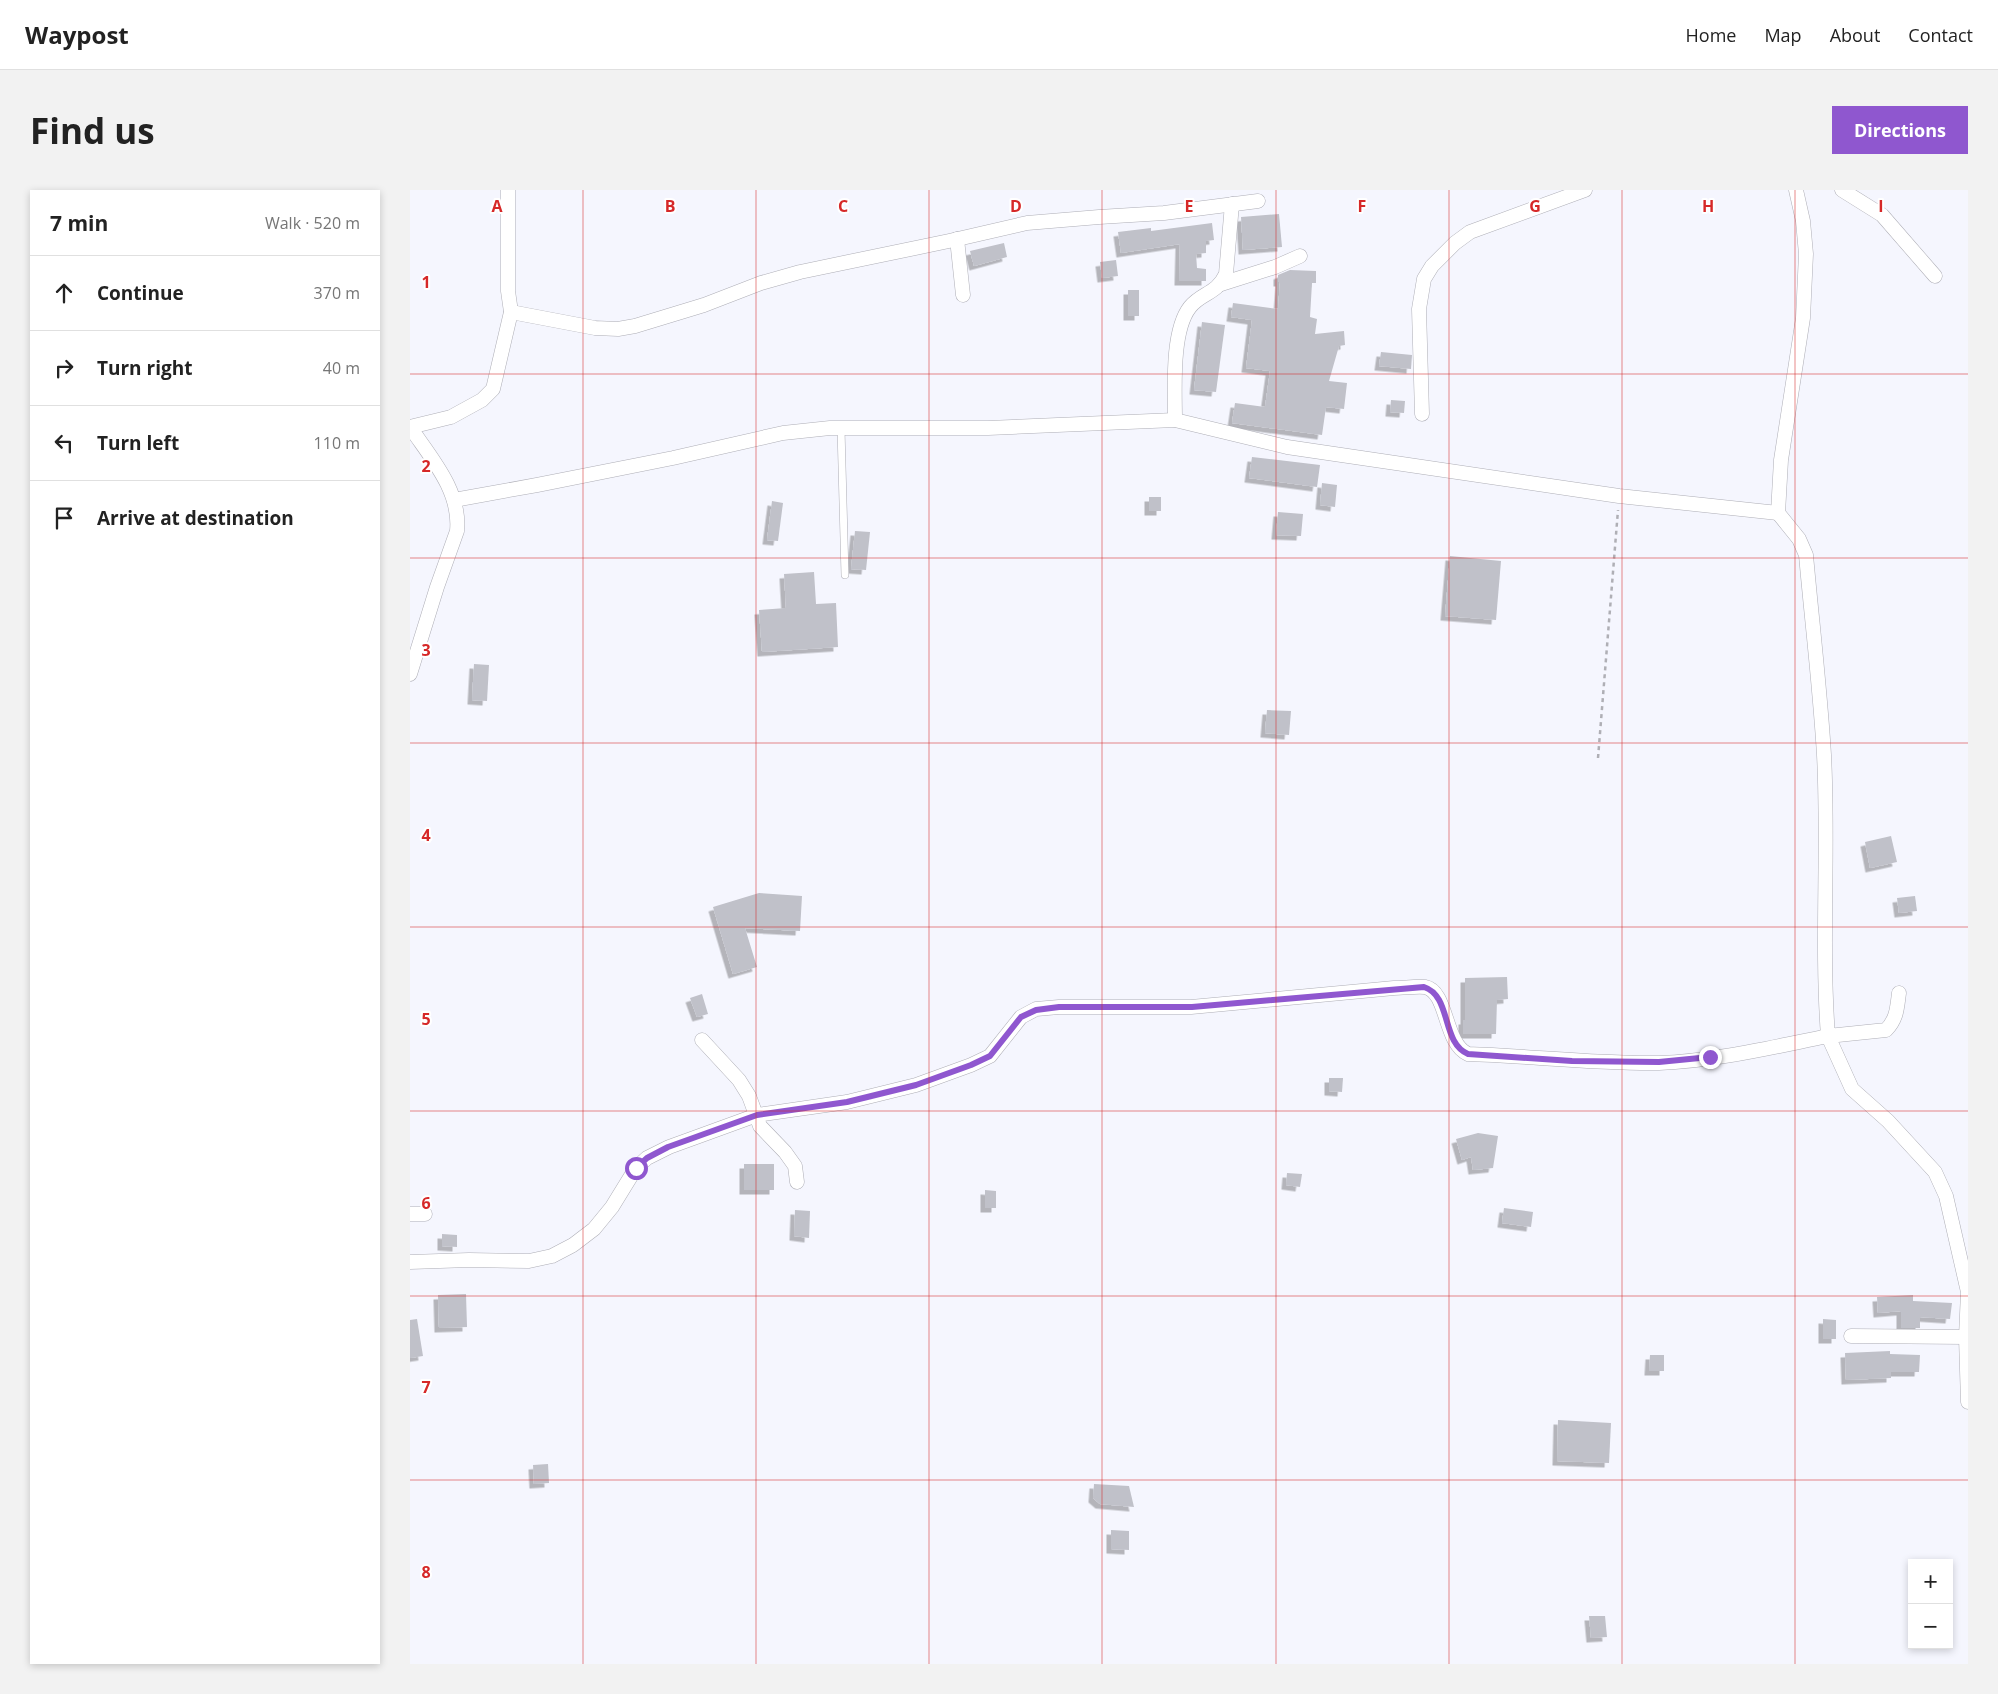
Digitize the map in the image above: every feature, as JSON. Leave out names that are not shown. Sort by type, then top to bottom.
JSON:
[{"type":"street","points":[[410,674],[437,587],[458,531],[458,522],[454,500],[443,475],[410,427],[451,417],[482,400],[493,389],[511,312],[508,291],[508,190]]},
{"type":"street","points":[[1422,414],[1419,309],[1424,279],[1432,266],[1455,242],[1470,232],[1584,190]]},
{"type":"street","points":[[1796,190],[1803,221],[1806,254],[1802,318],[1781,460],[1778,513],[1799,540],[1806,555],[1824,756],[1825,995],[1828,1036],[1852,1089],[1888,1121],[1935,1172],[1946,1196],[1968,1292],[1966,1337],[1968,1402]]},
{"type":"street","points":[[1842,190],[1882,215],[1935,276]]},
{"type":"street","points":[[511,312],[594,328],[626,327],[704,305],[761,283],[800,272],[1027,223],[1164,214],[1258,201]]},
{"type":"street","points":[[1221,284],[1226,274],[1232,204]]},
{"type":"street","points":[[957,239],[963,295]]},
{"type":"street","points":[[1175,420],[1178,338],[1190,307],[1221,284],[1276,267],[1300,256]]},
{"type":"street","points":[[454,500],[537,486],[783,433],[841,429],[988,428],[1175,420],[1287,447],[1619,496],[1778,513]]},
{"type":"street","points":[[410,1262],[529,1261],[552,1256],[573,1245],[594,1229],[612,1207],[636,1168],[647,1158],[668,1147],[757,1115],[847,1102],[916,1085],[971,1065],[990,1056],[1021,1017],[1036,1010],[1059,1007],[1192,1007],[1424,987],[1431,989],[1436,995],[1459,1049],[1468,1054],[1572,1061],[1659,1062],[1710,1057],[1828,1036],[1886,1030],[1893,1024],[1896,1016],[1899,993]]},
{"type":"street","points":[[702,1040],[739,1080],[757,1115],[760,1126],[785,1152],[795,1166],[797,1182]]},
{"type":"street","points":[[410,1214],[425,1214]]},
{"type":"street","points":[[1851,1336],[1966,1337]]},
{"type":"lane","points":[[841,429],[845,575]]},
{"type":"path","points":[[1598,758],[1619,496]]},
{"type":"building","points":[[1279,214],[1282,247],[1243,250],[1241,217]]},
{"type":"building","points":[[1212,223],[1214,240],[1206,241],[1206,253],[1196,254],[1197,268],[1206,269],[1206,281],[1179,281],[1180,244],[1121,253],[1118,232],[1151,228],[1151,231]]},
{"type":"building","points":[[1004,243],[1007,257],[974,266],[970,251]]},
{"type":"building","points":[[1116,260],[1118,276],[1102,278],[1100,262]]},
{"type":"building","points":[[1290,270],[1316,271],[1316,283],[1312,283],[1310,317],[1317,319],[1315,334],[1344,331],[1345,345],[1339,346],[1329,381],[1347,383],[1344,409],[1326,407],[1322,435],[1232,423],[1235,403],[1265,407],[1270,371],[1246,368],[1252,320],[1231,317],[1233,303],[1278,309],[1280,282],[1278,282],[1278,275]]},
{"type":"building","points":[[1128,290],[1139,290],[1139,316],[1128,316]]},
{"type":"building","points":[[1202,322],[1225,325],[1216,392],[1194,390]]},
{"type":"building","points":[[1381,352],[1412,355],[1411,369],[1379,366]]},
{"type":"building","points":[[1391,400],[1405,401],[1404,413],[1390,412]]},
{"type":"building","points":[[1252,457],[1320,465],[1317,487],[1249,478]]},
{"type":"building","points":[[1322,483],[1337,485],[1335,507],[1320,505]]},
{"type":"building","points":[[1149,497],[1161,497],[1161,511],[1149,511]]},
{"type":"building","points":[[772,501],[783,503],[778,541],[767,540]]},
{"type":"building","points":[[1278,512],[1303,514],[1301,536],[1276,535]]},
{"type":"building","points":[[855,531],[870,532],[866,570],[851,569]]},
{"type":"building","points":[[1450,556],[1501,561],[1496,620],[1445,616]]},
{"type":"building","points":[[814,572],[816,604],[836,603],[838,647],[762,652],[759,610],[786,608],[784,574]]},
{"type":"building","points":[[474,664],[489,665],[487,701],[472,700]]},
{"type":"building","points":[[1267,710],[1291,711],[1289,735],[1265,733]]},
{"type":"building","points":[[1891,836],[1897,862],[1870,868],[1865,842]]},
{"type":"building","points":[[759,893],[802,896],[800,931],[745,928],[757,967],[733,974],[713,907]]},
{"type":"building","points":[[1915,896],[1917,911],[1899,913],[1897,898]]},
{"type":"building","points":[[1507,977],[1508,999],[1497,1000],[1496,1034],[1463,1034],[1465,978]]},
{"type":"building","points":[[702,994],[708,1014],[697,1017],[690,998]]},
{"type":"building","points":[[1329,1078],[1343,1078],[1342,1092],[1329,1091]]},
{"type":"building","points":[[1478,1133],[1498,1136],[1493,1168],[1473,1170],[1471,1157],[1462,1160],[1456,1139]]},
{"type":"building","points":[[744,1164],[774,1164],[774,1190],[744,1190]]},
{"type":"building","points":[[1287,1173],[1302,1174],[1300,1187],[1286,1185]]},
{"type":"building","points":[[985,1190],[996,1191],[996,1208],[985,1208]]},
{"type":"building","points":[[1504,1208],[1533,1212],[1531,1227],[1502,1223]]},
{"type":"building","points":[[795,1210],[810,1211],[809,1238],[794,1236]]},
{"type":"building","points":[[442,1234],[457,1235],[457,1247],[442,1246]]},
{"type":"building","points":[[466,1294],[467,1327],[439,1328],[438,1295]]},
{"type":"building","points":[[1913,1295],[1913,1301],[1952,1303],[1950,1319],[1920,1317],[1920,1328],[1901,1328],[1901,1311],[1878,1313],[1877,1297]]},
{"type":"building","points":[[417,1319],[423,1356],[410,1358],[410,1320]]},
{"type":"building","points":[[1823,1319],[1836,1320],[1836,1339],[1823,1339]]},
{"type":"building","points":[[1890,1351],[1890,1354],[1920,1355],[1919,1372],[1891,1372],[1891,1378],[1846,1380],[1845,1353]]},
{"type":"building","points":[[1650,1355],[1664,1355],[1664,1371],[1649,1371]]},
{"type":"building","points":[[1558,1420],[1611,1423],[1609,1463],[1557,1461]]},
{"type":"building","points":[[548,1464],[549,1483],[534,1484],[533,1465]]},
{"type":"building","points":[[1094,1484],[1129,1486],[1134,1507],[1100,1504],[1093,1498]]},
{"type":"building","points":[[1111,1530],[1129,1531],[1129,1550],[1111,1549]]},
{"type":"building","points":[[1589,1616],[1605,1616],[1607,1637],[1591,1638]]},
{"type":"route","points":[[636,1168],[647,1158],[668,1147],[757,1115],[847,1102],[916,1085],[971,1065],[990,1056],[1000,1041],[1021,1017],[1036,1010],[1059,1007],[1192,1007],[1394,988],[1424,987],[1431,989],[1436,995],[1459,1049],[1468,1054],[1572,1061],[1659,1062],[1710,1057]]}]
